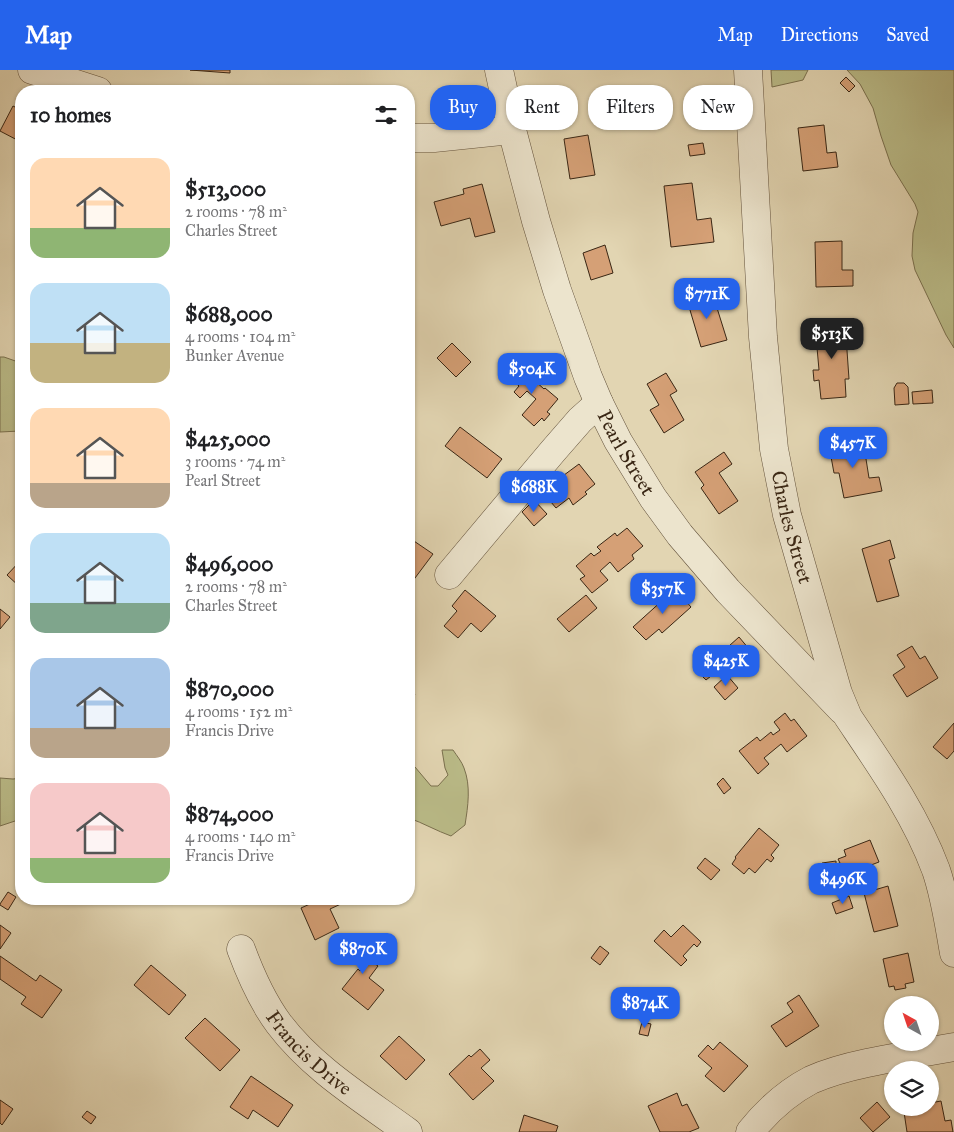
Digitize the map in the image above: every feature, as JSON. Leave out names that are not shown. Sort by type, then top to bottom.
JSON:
[{"type":"street","points":[[32,70],[79,85]]},
{"type":"street","name":"Pearl Street","points":[[499,70],[506,102]]},
{"type":"street","name":"Charles Street","points":[[748,70],[764,337],[774,449],[781,490],[838,693],[848,717],[904,802],[916,824],[948,870],[942,894],[953,940]]},
{"type":"street","points":[[415,138],[434,138],[512,130]]},
{"type":"street","name":"Pearl Street","points":[[512,130],[536,221],[577,350],[599,403],[634,469],[680,535],[728,591],[848,717]]},
{"type":"street","points":[[449,575],[552,451],[580,420],[599,403]]},
{"type":"street","name":"Francis Drive","points":[[242,949],[263,998],[280,1025],[294,1041],[308,1056],[340,1083],[408,1132]]},
{"type":"street","points":[[750,1132],[764,1116],[793,1092],[810,1081],[831,1072],[954,1047]]},
{"type":"green space","points":[[771,70],[808,70],[803,80],[772,87]]},
{"type":"green space","points":[[847,70],[954,70],[954,348],[915,270],[912,256],[913,233],[918,212],[915,204],[891,165],[873,108],[860,84]]},
{"type":"green space","points":[[0,357],[4,357],[15,361],[15,431],[0,432]]},
{"type":"green space","points":[[442,750],[453,750],[463,766],[468,782],[465,825],[451,836],[415,821],[415,767],[431,786],[438,786],[448,775]]},
{"type":"green space","points":[[0,778],[15,779],[15,821],[0,826]]},
{"type":"building","points":[[190,70],[230,70],[230,73]]},
{"type":"building","points":[[846,77],[855,86],[849,92],[840,83]]},
{"type":"building","points":[[13,106],[15,107],[15,139],[0,131]]},
{"type":"building","points":[[824,125],[827,153],[836,152],[838,167],[803,171],[798,128]]},
{"type":"building","points":[[588,135],[595,175],[570,179],[564,139]]},
{"type":"building","points":[[703,143],[705,154],[690,156],[688,145]]},
{"type":"building","points":[[692,183],[697,220],[711,218],[714,242],[671,247],[664,186]]},
{"type":"building","points":[[482,184],[495,232],[475,237],[470,218],[441,226],[434,202],[464,194],[463,189]]},
{"type":"building","points":[[842,241],[842,270],[853,270],[853,286],[816,287],[815,242]]},
{"type":"building","points":[[605,245],[613,273],[591,280],[583,253]]},
{"type":"building","points":[[712,292],[727,340],[701,347],[687,300]]},
{"type":"building","points":[[845,322],[849,379],[845,379],[846,397],[821,399],[819,380],[814,381],[813,370],[819,370],[815,325]]},
{"type":"building","points":[[452,343],[471,362],[456,377],[437,358]]},
{"type":"building","points":[[515,363],[558,399],[547,412],[550,414],[544,421],[542,418],[534,426],[522,415],[536,399],[527,391],[520,398],[514,392],[519,386],[506,374]]},
{"type":"building","points":[[666,373],[677,391],[670,395],[684,420],[664,433],[650,410],[659,405],[647,384]]},
{"type":"building","points":[[897,383],[904,383],[908,387],[909,404],[895,405],[894,388]]},
{"type":"building","points":[[932,390],[933,403],[913,404],[912,392]]},
{"type":"building","points":[[460,427],[502,459],[487,478],[445,446]]},
{"type":"building","points":[[863,440],[869,478],[879,477],[882,491],[844,498],[839,473],[834,473],[829,446]]},
{"type":"building","points":[[724,452],[732,464],[719,473],[738,501],[719,514],[701,488],[704,485],[695,472]]},
{"type":"building","points":[[579,464],[595,484],[585,492],[587,494],[573,505],[569,498],[556,508],[545,495],[559,485],[556,481]]},
{"type":"building","points":[[534,500],[547,514],[534,526],[522,512]]},
{"type":"building","points":[[627,528],[643,546],[632,555],[634,559],[618,572],[610,562],[600,571],[608,580],[592,593],[580,579],[585,576],[576,566],[591,553],[594,556],[601,551],[597,547],[615,533],[617,536]]},
{"type":"building","points":[[890,540],[895,558],[889,560],[899,596],[877,602],[862,549]]},
{"type":"building","points":[[415,542],[433,554],[415,578]]},
{"type":"building","points":[[15,566],[15,582],[7,575]]},
{"type":"building","points":[[675,589],[691,607],[662,633],[659,629],[646,640],[633,627]]},
{"type":"building","points":[[465,590],[496,616],[481,632],[471,623],[458,638],[444,626],[457,611],[452,606]]},
{"type":"building","points":[[586,595],[597,608],[569,632],[557,619]]},
{"type":"building","points":[[0,609],[10,617],[0,629]]},
{"type":"building","points":[[739,637],[754,655],[732,674],[727,668],[723,671],[721,668],[706,680],[699,673]]},
{"type":"building","points":[[912,646],[920,659],[925,656],[938,678],[907,697],[893,675],[905,667],[897,655]]},
{"type":"building","points":[[727,675],[738,688],[725,700],[714,687]]},
{"type":"building","points":[[785,713],[791,721],[794,719],[807,736],[787,752],[781,744],[764,758],[769,764],[758,774],[739,751],[757,737],[760,741],[771,732],[773,735],[780,730],[774,722]]},
{"type":"building","points":[[954,723],[954,751],[947,759],[933,747]]},
{"type":"building","points":[[723,778],[731,788],[724,794],[717,784]]},
{"type":"building","points":[[759,828],[779,845],[771,855],[774,858],[771,862],[767,859],[755,873],[749,868],[744,874],[732,864],[735,857]]},
{"type":"building","points":[[870,840],[879,862],[839,877],[839,880],[826,882],[822,863],[836,861],[836,864],[840,863],[838,859],[846,856],[844,850]]},
{"type":"building","points":[[705,858],[720,870],[711,880],[697,868]]},
{"type":"building","points":[[888,886],[898,926],[874,932],[864,893]]},
{"type":"building","points":[[8,892],[15,896],[8,910],[0,904]]},
{"type":"building","points":[[849,896],[853,908],[836,914],[832,903]]},
{"type":"building","points":[[308,905],[339,905],[330,909],[339,928],[315,940],[301,908]]},
{"type":"building","points":[[0,925],[11,933],[0,949]]},
{"type":"building","points":[[683,925],[701,942],[697,947],[694,944],[683,956],[687,960],[681,966],[654,941],[664,930],[671,937]]},
{"type":"building","points":[[361,937],[378,950],[370,960],[378,966],[369,978],[384,990],[368,1010],[342,989],[358,969],[360,971],[363,968],[347,955]]},
{"type":"building","points":[[600,946],[609,953],[600,965],[591,958]]},
{"type":"building","points":[[908,953],[914,982],[905,984],[906,988],[895,990],[894,986],[889,987],[883,959]]},
{"type":"building","points":[[0,956],[36,981],[40,975],[62,990],[42,1018],[21,1004],[26,997],[0,979]]},
{"type":"building","points":[[151,965],[186,995],[169,1015],[134,985]]},
{"type":"building","points":[[799,995],[819,1026],[786,1047],[771,1026],[793,1012],[787,1003]]},
{"type":"building","points":[[205,1018],[240,1050],[220,1071],[185,1038]]},
{"type":"building","points":[[642,1022],[651,1024],[648,1036],[639,1034]]},
{"type":"building","points":[[399,1036],[425,1060],[406,1080],[380,1056]]},
{"type":"building","points":[[720,1042],[748,1066],[724,1092],[705,1076],[712,1068],[698,1056],[708,1045],[713,1050]]},
{"type":"building","points":[[480,1049],[490,1060],[481,1068],[494,1081],[473,1100],[449,1074],[469,1055],[471,1057]]},
{"type":"building","points":[[251,1076],[293,1105],[278,1127],[253,1110],[248,1119],[230,1107]]},
{"type":"building","points":[[677,1093],[682,1106],[687,1104],[699,1128],[689,1132],[660,1132],[648,1106]]},
{"type":"building","points":[[0,1100],[13,1109],[2,1125],[0,1123]]},
{"type":"building","points":[[939,1101],[941,1101],[945,1121],[951,1120],[953,1132],[907,1132],[905,1116],[939,1116]]},
{"type":"building","points":[[877,1102],[884,1110],[884,1116],[890,1117],[873,1132],[860,1118]]},
{"type":"building","points":[[87,1111],[96,1117],[91,1124],[82,1117]]},
{"type":"building","points":[[524,1115],[558,1126],[556,1132],[519,1132]]}]
